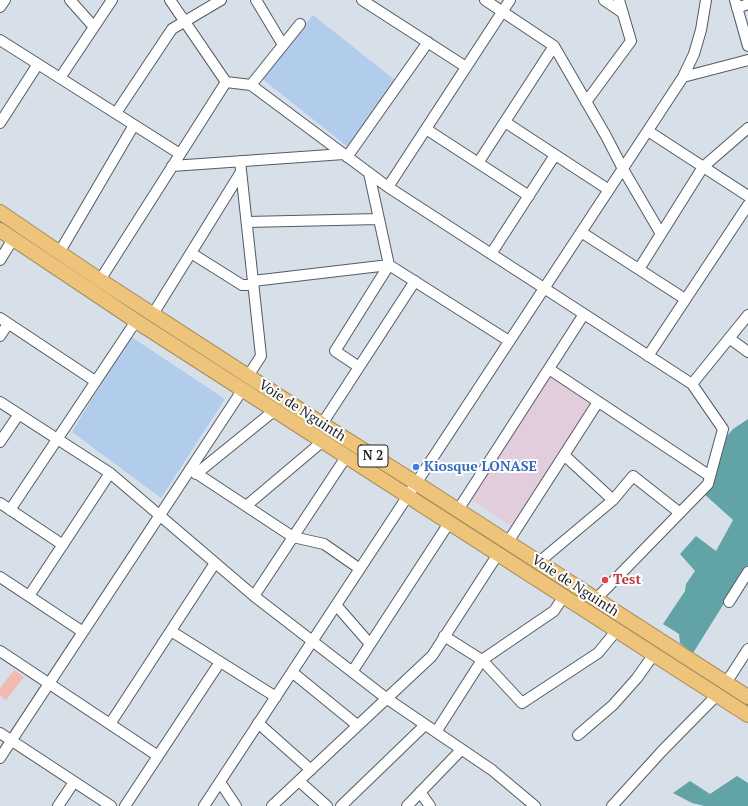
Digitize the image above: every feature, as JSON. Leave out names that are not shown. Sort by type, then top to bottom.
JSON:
[{"type":"highway","name":"Voie de Nguinth","points":[[0,212],[100,280],[748,698]]},
{"type":"highway","name":"Voie de Nguinth","points":[[0,230],[136,321],[346,457],[748,714]]},
{"type":"street","points":[[0,7],[5,0]]},
{"type":"street","points":[[70,0],[94,27]]},
{"type":"street","points":[[60,78],[112,0]]},
{"type":"street","points":[[170,0],[226,82],[251,85],[388,187],[692,384],[723,429],[708,484],[596,599]]},
{"type":"street","points":[[116,113],[172,29],[221,0]]},
{"type":"street","points":[[256,0],[283,45]]},
{"type":"street","points":[[362,0],[466,67]]},
{"type":"street","points":[[485,0],[554,46],[661,234]]},
{"type":"street","points":[[388,187],[510,0]]},
{"type":"street","points":[[604,0],[623,13]]},
{"type":"street","points":[[586,102],[631,42],[619,0]]},
{"type":"street","points":[[204,806],[683,77],[694,54],[701,30],[706,0]]},
{"type":"street","points":[[748,4],[736,4],[748,46]]},
{"type":"street","points":[[251,85],[300,24]]},
{"type":"street","points":[[0,40],[180,154]]},
{"type":"street","points":[[346,156],[428,42]]},
{"type":"street","points":[[478,163],[554,46]]},
{"type":"street","points":[[683,77],[748,60]]},
{"type":"street","points":[[0,123],[38,64]]},
{"type":"street","points":[[100,280],[226,82]]},
{"type":"street","points":[[505,122],[609,190]]},
{"type":"street","points":[[59,252],[134,125]]},
{"type":"street","points":[[639,269],[703,168],[748,128]]},
{"type":"street","points":[[426,129],[529,196]]},
{"type":"street","points":[[648,131],[748,196]]},
{"type":"street","points":[[491,254],[555,155]]},
{"type":"street","points":[[172,166],[346,156]]},
{"type":"street","points":[[240,162],[261,356],[248,376]]},
{"type":"street","points":[[153,314],[241,172]]},
{"type":"street","points":[[359,367],[335,351],[389,265],[369,173]]},
{"type":"street","points":[[648,356],[748,205]]},
{"type":"street","points":[[246,222],[379,219]]},
{"type":"street","points":[[582,232],[685,299]]},
{"type":"street","points":[[0,260],[13,239]]},
{"type":"street","points":[[191,253],[242,285],[389,265],[510,341]]},
{"type":"street","points":[[322,424],[415,281]]},
{"type":"street","points":[[458,510],[584,314]]},
{"type":"street","points":[[692,384],[748,315]]},
{"type":"street","points":[[0,336],[4,321],[95,381]]},
{"type":"street","points":[[10,510],[136,321]]},
{"type":"street","points":[[729,338],[748,352]]},
{"type":"street","points":[[549,369],[710,476]]},
{"type":"street","points":[[0,758],[159,516],[193,472],[242,389]]},
{"type":"street","points":[[0,402],[110,474],[254,596],[386,698],[492,770],[535,806]]},
{"type":"street","points":[[508,542],[598,402]]},
{"type":"street","points":[[193,472],[274,410]]},
{"type":"street","points":[[0,442],[19,414]]},
{"type":"street","points":[[246,506],[323,441]]},
{"type":"street","points":[[564,455],[613,500]]},
{"type":"street","points":[[254,596],[346,457]]},
{"type":"street","points":[[193,472],[293,537],[324,544],[360,569]]},
{"type":"street","points":[[29,596],[110,474]]},
{"type":"street","points":[[539,562],[613,500],[633,476],[680,513]]},
{"type":"street","points":[[0,503],[63,545]]},
{"type":"street","points":[[352,672],[449,522]]},
{"type":"street","points":[[272,806],[432,656],[498,554]]},
{"type":"street","points":[[110,724],[215,563]]},
{"type":"street","points":[[729,602],[748,572]]},
{"type":"street","points":[[0,577],[83,632]]},
{"type":"street","points":[[436,732],[482,660],[554,611],[564,596]]},
{"type":"street","points":[[336,606],[370,644]]},
{"type":"street","points":[[444,636],[482,660],[522,703],[598,653],[617,630]]},
{"type":"street","points":[[171,631],[276,697]]},
{"type":"street","points":[[726,683],[748,649]]},
{"type":"street","points":[[0,652],[158,756]]},
{"type":"street","points":[[578,735],[613,705],[638,678],[654,654]]},
{"type":"street","points":[[125,806],[220,662]]},
{"type":"street","points":[[292,672],[357,725]]},
{"type":"street","points":[[612,806],[662,751],[717,695]]},
{"type":"street","points":[[258,723],[311,770]]},
{"type":"street","points":[[341,806],[425,725]]},
{"type":"street","points":[[0,733],[111,806]]},
{"type":"street","points":[[407,806],[461,750]]},
{"type":"street","points":[[299,781],[324,805]]},
{"type":"street","points":[[58,806],[74,782]]},
{"type":"street","points":[[220,782],[236,806]]},
{"type":"street","points":[[420,792],[430,806]]},
{"type":"shaded area","points":[[313,15],[396,81],[349,148],[261,78]]},
{"type":"shaded area","points":[[130,336],[225,399],[161,498],[72,432]]},
{"type":"shaded area","points":[[550,374],[592,402],[512,527],[471,499]]},
{"type":"shaded area","points":[[748,419],[748,565],[693,653],[680,643],[679,634],[663,624],[685,591],[686,584],[695,571],[680,554],[696,536],[716,551],[733,520],[703,493],[721,446],[727,436],[733,429]]},
{"type":"shaded area","points":[[737,776],[748,783],[748,806],[705,806],[692,803],[673,793],[690,781],[710,794]]},
{"type":"building","points":[[14,670],[24,677],[6,700],[0,695],[0,688]]},
{"type":"place","name":"Kiosque LONASE","points":[[416,467]]},
{"type":"place","name":"Test","points":[[605,580]]}]
